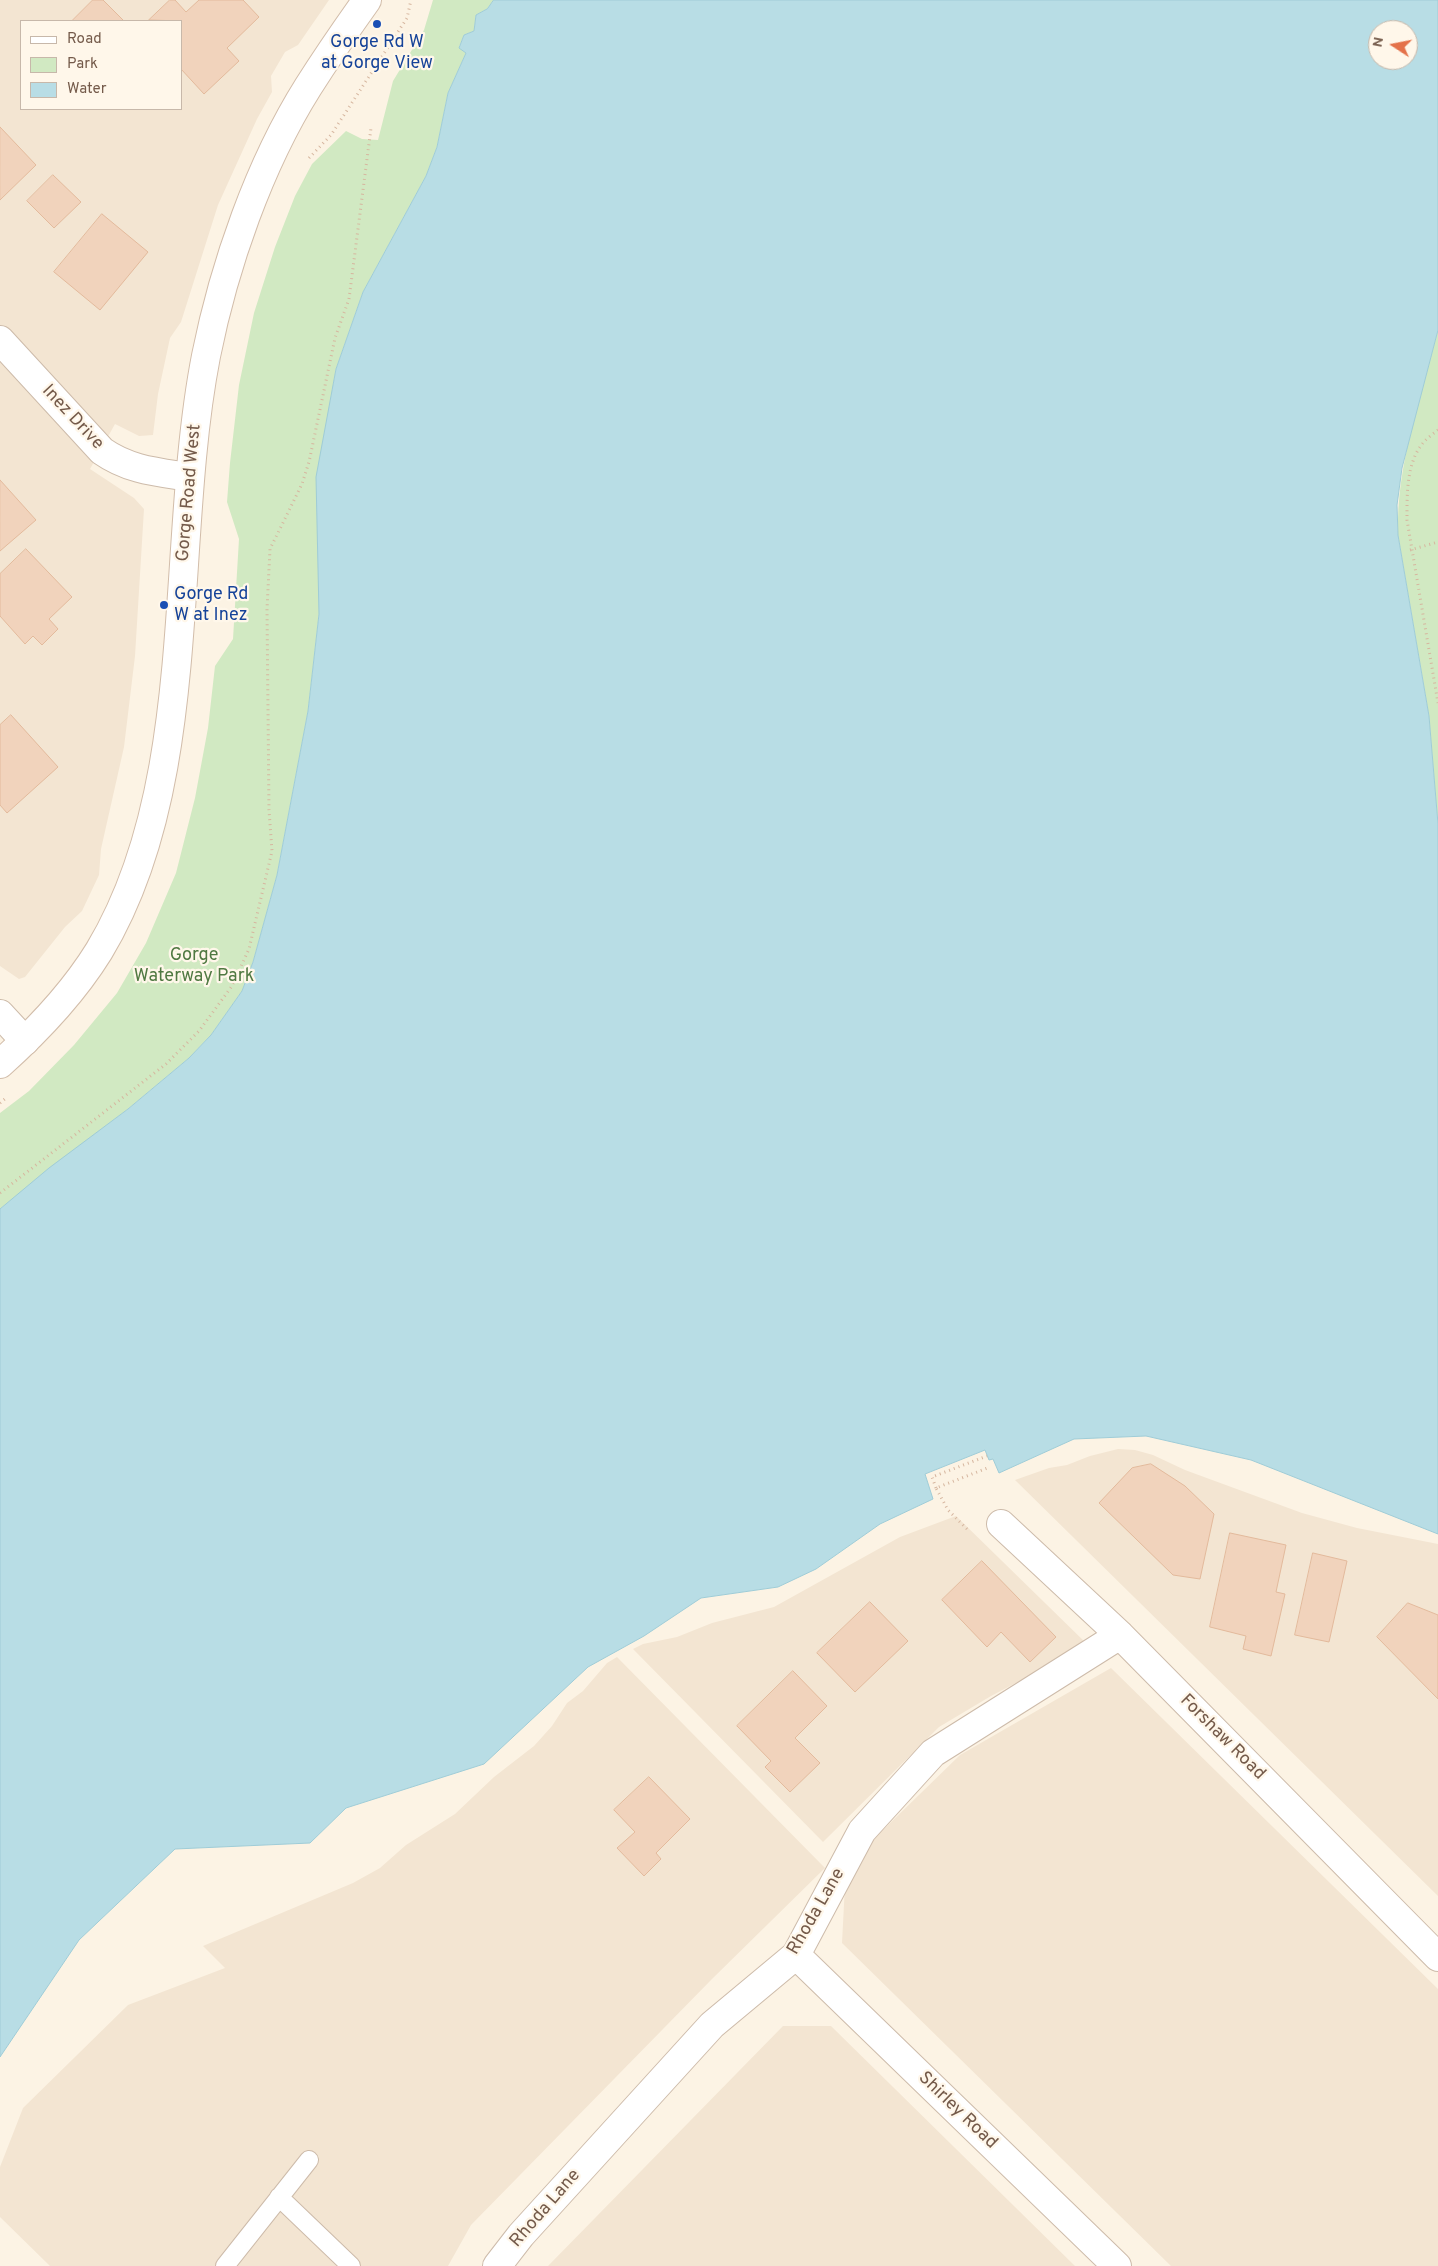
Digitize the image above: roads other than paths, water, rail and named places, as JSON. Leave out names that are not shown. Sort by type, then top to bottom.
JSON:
[{"type":"street","name":"Gorge Road West","points":[[0,1064],[25,1042],[70,992],[99,950],[122,902],[145,842],[153,814],[172,709],[189,477],[200,393],[216,311],[250,208],[270,158],[308,88],[367,0]]},
{"type":"street","name":"Inez Drive","points":[[0,340],[102,451],[116,461],[133,468],[189,477]]},
{"type":"street","points":[[0,1014],[25,1042]]},
{"type":"street","name":"Forshaw Road","points":[[1001,1524],[1120,1635],[1438,1957]]},
{"type":"street","name":"Rhoda Lane","points":[[497,2266],[521,2235],[712,2025],[796,1955],[862,1831],[933,1753],[1120,1635]]},
{"type":"street","name":"Shirley Road","points":[[796,1955],[1117,2266]]},
{"type":"lane","points":[[225,2266],[309,2160]]},
{"type":"lane","points":[[278,2197],[352,2266]]},
{"type":"water","points":[[494,0],[1438,0],[1438,330],[1402,468],[1397,505],[1398,535],[1429,716],[1438,824],[1438,1534],[1251,1460],[1146,1436],[1074,1439],[999,1473],[993,1459],[989,1460],[985,1450],[925,1474],[933,1499],[880,1524],[816,1569],[778,1587],[701,1598],[644,1636],[588,1667],[484,1764],[346,1808],[310,1843],[175,1849],[79,1940],[0,2057],[0,1209],[49,1168],[128,1109],[189,1058],[211,1035],[242,991],[253,962],[277,875],[308,711],[319,614],[316,477],[336,369],[363,292],[426,176],[437,147],[448,93],[466,53],[459,48],[464,35],[474,31],[476,15],[487,9]]},
{"type":"place","name":"Gorge Rd W at Gorge View","points":[[377,24]]},
{"type":"place","name":"Gorge Rd W at Inez","points":[[164,605]]},
{"type":"park label","name":"Gorge Waterway Park","points":[[194,966]]}]
